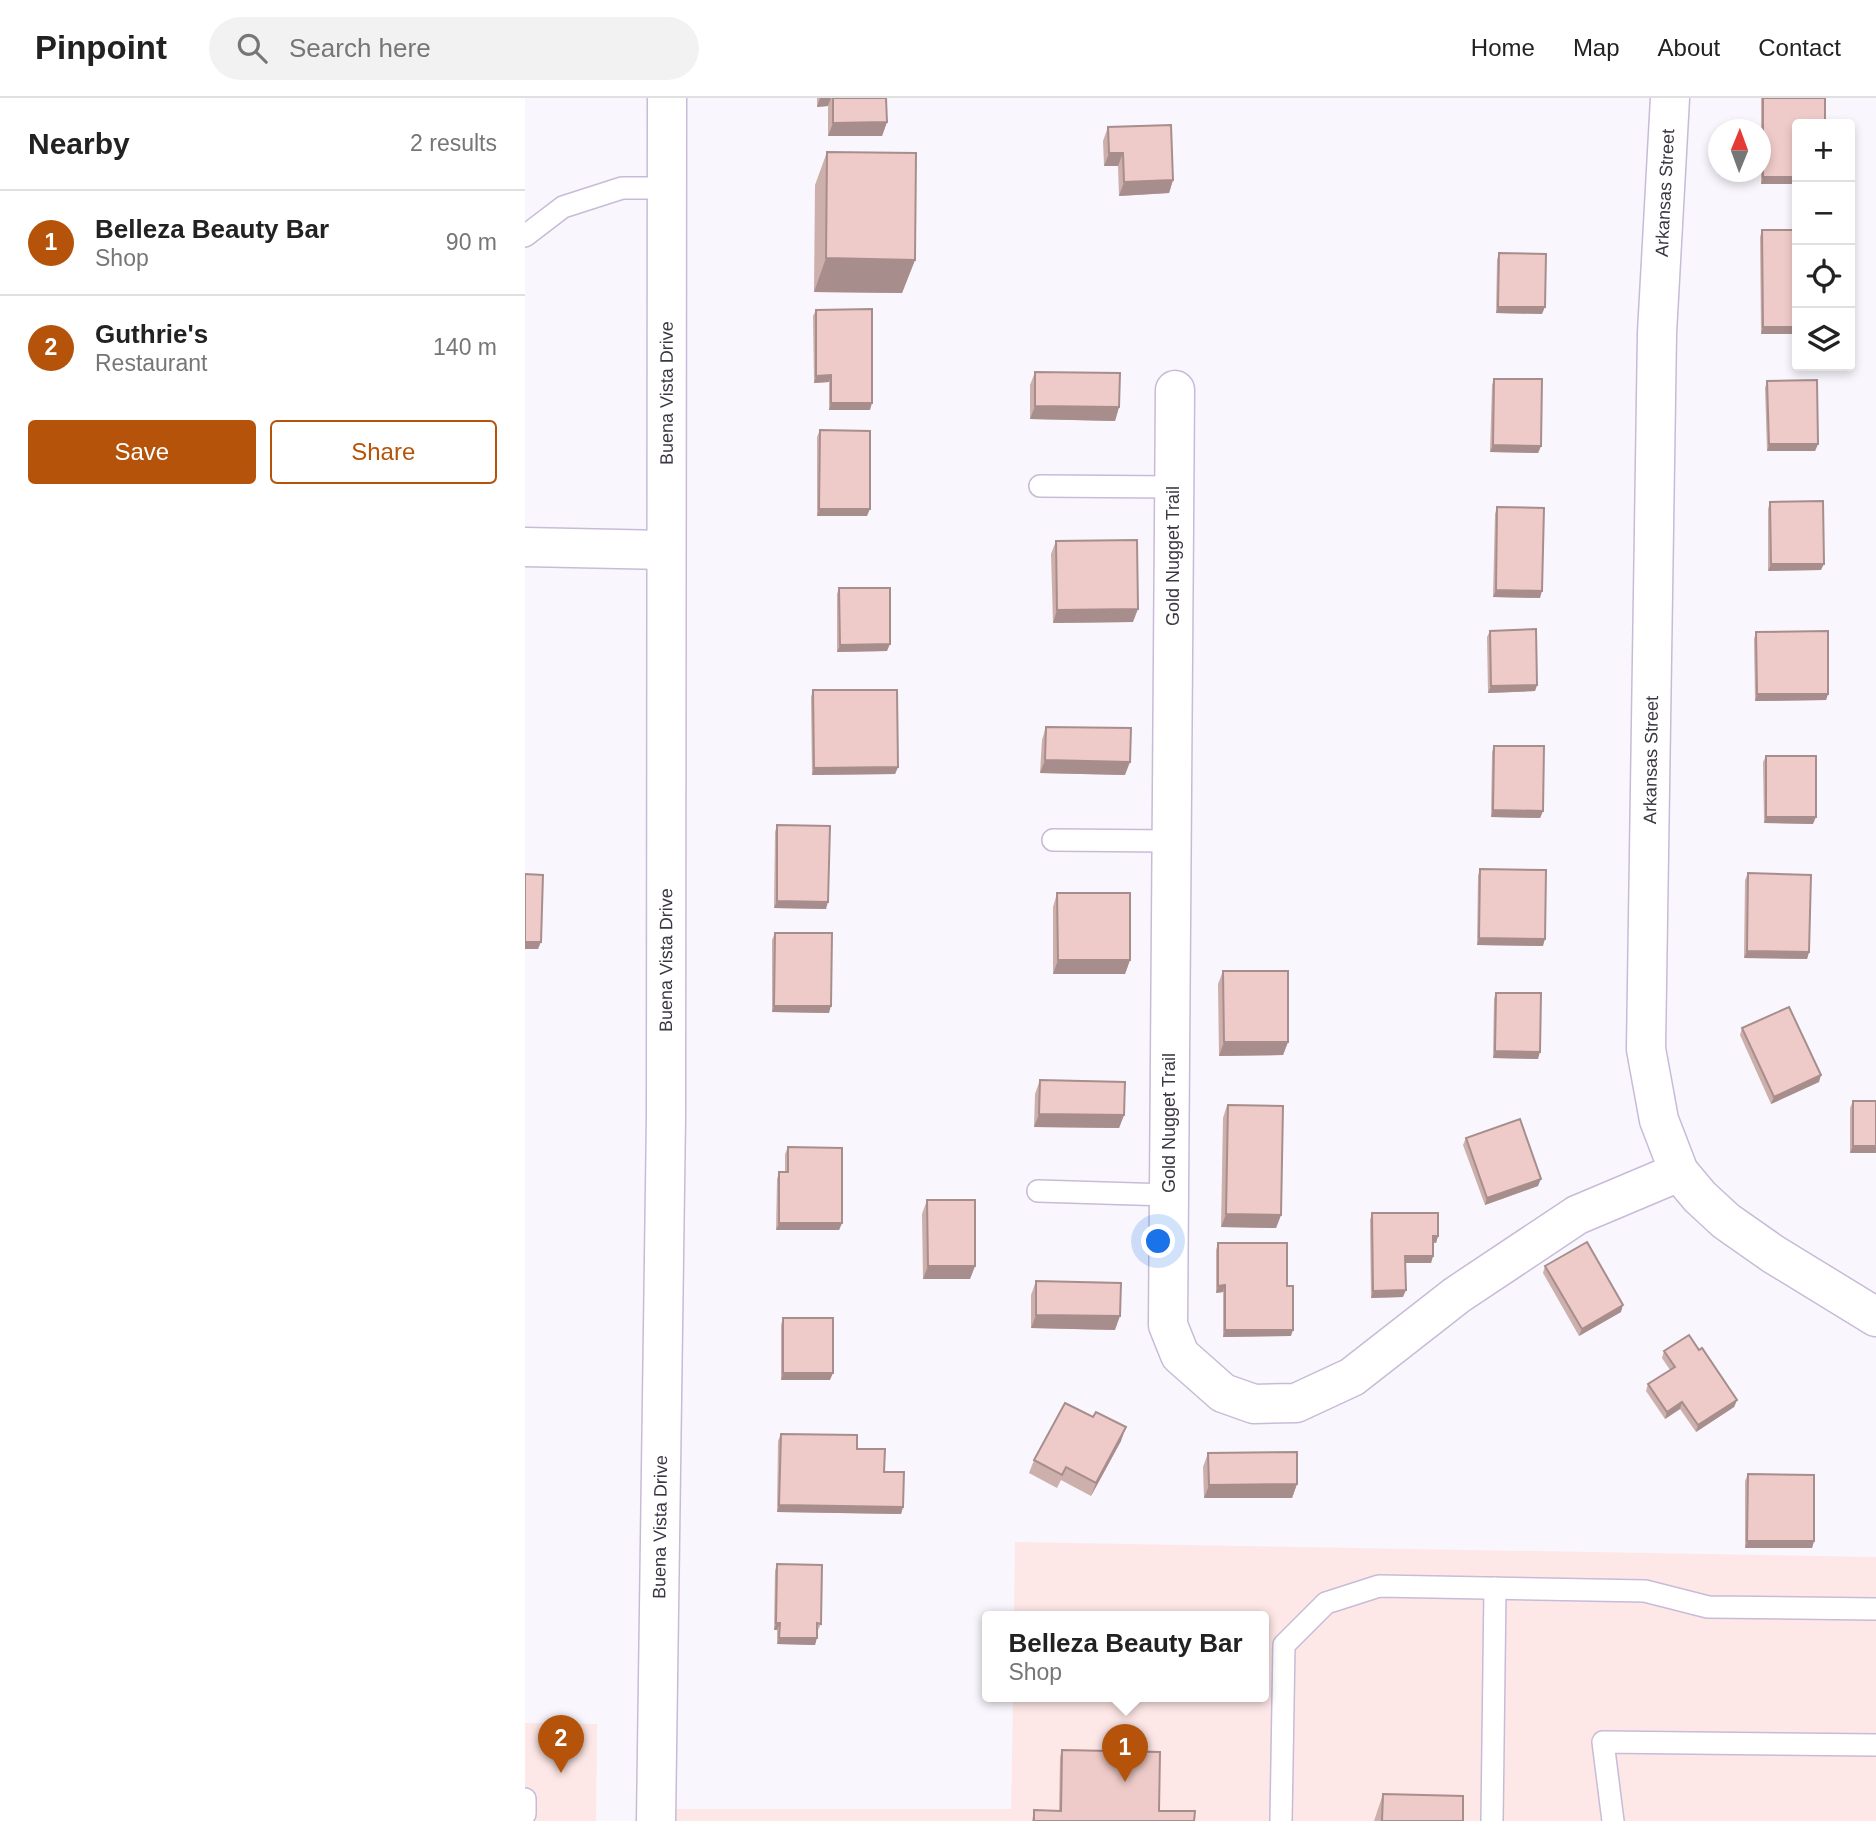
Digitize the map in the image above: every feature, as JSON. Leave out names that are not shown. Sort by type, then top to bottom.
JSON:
[{"type":"street","name":"Buena Vista Drive","points":[[656,1821],[666,1117],[667,98]]},
{"type":"street","name":"Arkansas Street","points":[[1670,98],[1657,346],[1646,1049],[1659,1120],[1679,1172],[1700,1197],[1726,1221],[1773,1254],[1876,1317]]},
{"type":"street","name":"Gold Nugget Trail","points":[[1175,390],[1168,1325],[1180,1355],[1223,1393],[1254,1404],[1296,1403],[1352,1377],[1457,1295],[1577,1215],[1679,1172]]},
{"type":"street","points":[[525,547],[666,550]]},
{"type":"lane","points":[[525,236],[563,207],[622,188],[667,188]]},
{"type":"lane","points":[[1040,486],[1174,487]]},
{"type":"lane","points":[[1053,840],[1171,841]]},
{"type":"lane","points":[[1038,1191],[1168,1195]]},
{"type":"lane","points":[[1281,1821],[1284,1645],[1326,1603],[1379,1586],[1645,1591],[1708,1607],[1876,1609]]},
{"type":"lane","points":[[1492,1821],[1495,1588]]},
{"type":"lane","points":[[1613,1821],[1603,1742],[1876,1745]]},
{"type":"lane","points":[[525,1799],[525,1814]]},
{"type":"shaded area","points":[[1015,1542],[1876,1557],[1876,1821],[675,1821],[674,1809],[1011,1809],[1013,1702],[1269,1702],[1269,1611],[1014,1611]]},
{"type":"shaded area","points":[[525,1723],[597,1724],[596,1821],[525,1821]]},
{"type":"building","points":[[833,98],[886,98],[887,122],[833,123]]},
{"type":"building","points":[[1763,98],[1825,98],[1825,119],[1792,119],[1792,177],[1771,177],[1771,119],[1763,119]]},
{"type":"building","points":[[1171,125],[1173,180],[1124,182],[1123,153],[1109,153],[1108,127]]},
{"type":"building","points":[[827,152],[916,153],[915,260],[826,258]]},
{"type":"building","points":[[1762,230],[1792,230],[1792,327],[1763,327]]},
{"type":"building","points":[[1499,253],[1546,254],[1545,307],[1498,307]]},
{"type":"building","points":[[872,309],[872,403],[831,403],[831,375],[816,376],[816,310]]},
{"type":"building","points":[[1035,372],[1120,373],[1119,407],[1035,406]]},
{"type":"building","points":[[1494,379],[1542,379],[1541,446],[1493,445]]},
{"type":"building","points":[[1817,380],[1818,444],[1769,444],[1767,381]]},
{"type":"building","points":[[820,430],[870,431],[870,509],[819,509]]},
{"type":"building","points":[[1823,501],[1824,564],[1771,564],[1770,502]]},
{"type":"building","points":[[1497,507],[1544,508],[1542,591],[1496,590]]},
{"type":"building","points":[[1137,540],[1138,609],[1057,610],[1056,541]]},
{"type":"building","points":[[839,588],[890,588],[890,644],[840,645]]},
{"type":"building","points":[[1536,629],[1537,685],[1491,686],[1490,631]]},
{"type":"building","points":[[1828,631],[1828,694],[1757,694],[1756,632]]},
{"type":"building","points":[[813,690],[897,690],[898,767],[814,768]]},
{"type":"building","points":[[1046,727],[1131,728],[1130,762],[1045,760]]},
{"type":"building","points":[[1494,746],[1544,746],[1543,811],[1493,810]]},
{"type":"building","points":[[1766,756],[1816,756],[1816,817],[1766,817]]},
{"type":"building","points":[[777,825],[830,826],[828,902],[777,901]]},
{"type":"building","points":[[1480,869],[1546,870],[1545,939],[1479,938]]},
{"type":"building","points":[[1748,873],[1811,875],[1809,952],[1747,951]]},
{"type":"building","points":[[525,874],[543,875],[541,942],[525,942]]},
{"type":"building","points":[[1057,893],[1130,893],[1130,960],[1058,960]]},
{"type":"building","points":[[775,933],[832,933],[831,1006],[774,1006]]},
{"type":"building","points":[[1223,971],[1288,971],[1288,1042],[1224,1042]]},
{"type":"building","points":[[1496,993],[1541,993],[1540,1052],[1495,1051]]},
{"type":"building","points":[[1789,1007],[1821,1075],[1774,1097],[1742,1028]]},
{"type":"building","points":[[1040,1080],[1125,1082],[1124,1115],[1039,1114]]},
{"type":"building","points":[[1853,1101],[1876,1101],[1876,1146],[1853,1146]]},
{"type":"building","points":[[1228,1105],[1283,1106],[1281,1215],[1226,1214]]},
{"type":"building","points":[[1520,1119],[1541,1179],[1487,1198],[1466,1138]]},
{"type":"building","points":[[788,1147],[842,1148],[842,1223],[779,1223],[779,1172],[788,1172]]},
{"type":"building","points":[[927,1200],[975,1200],[975,1266],[928,1266]]},
{"type":"building","points":[[1372,1213],[1438,1213],[1438,1236],[1433,1236],[1433,1256],[1405,1256],[1406,1290],[1373,1291]]},
{"type":"building","points":[[1587,1242],[1623,1305],[1582,1329],[1545,1266]]},
{"type":"building","points":[[1218,1243],[1287,1243],[1287,1286],[1293,1286],[1293,1330],[1225,1330],[1225,1285],[1218,1286]]},
{"type":"building","points":[[1036,1281],[1121,1283],[1120,1316],[1036,1315]]},
{"type":"building","points":[[783,1318],[833,1318],[833,1373],[783,1373]]},
{"type":"building","points":[[1689,1335],[1699,1350],[1702,1348],[1737,1400],[1698,1425],[1682,1402],[1667,1412],[1648,1384],[1675,1367],[1664,1351]]},
{"type":"building","points":[[1065,1403],[1093,1417],[1096,1412],[1126,1427],[1096,1483],[1066,1467],[1062,1475],[1034,1460]]},
{"type":"building","points":[[781,1434],[857,1435],[857,1449],[885,1449],[884,1472],[904,1472],[903,1507],[779,1505]]},
{"type":"building","points":[[1297,1452],[1297,1484],[1209,1485],[1208,1453]]},
{"type":"building","points":[[1748,1474],[1814,1475],[1814,1541],[1747,1541]]},
{"type":"building","points":[[777,1564],[822,1565],[821,1624],[817,1623],[817,1638],[779,1638],[780,1623],[776,1623]]},
{"type":"building","points":[[1062,1750],[1160,1752],[1159,1811],[1195,1811],[1194,1821],[1034,1821],[1034,1810],[1061,1811]]},
{"type":"building","points":[[1383,1794],[1463,1796],[1463,1821],[1382,1821]]},
{"type":"place","name":"Guthrie's","points":[[561,1773]]},
{"type":"place","name":"Belleza Beauty Bar","points":[[1125,1782]]}]
